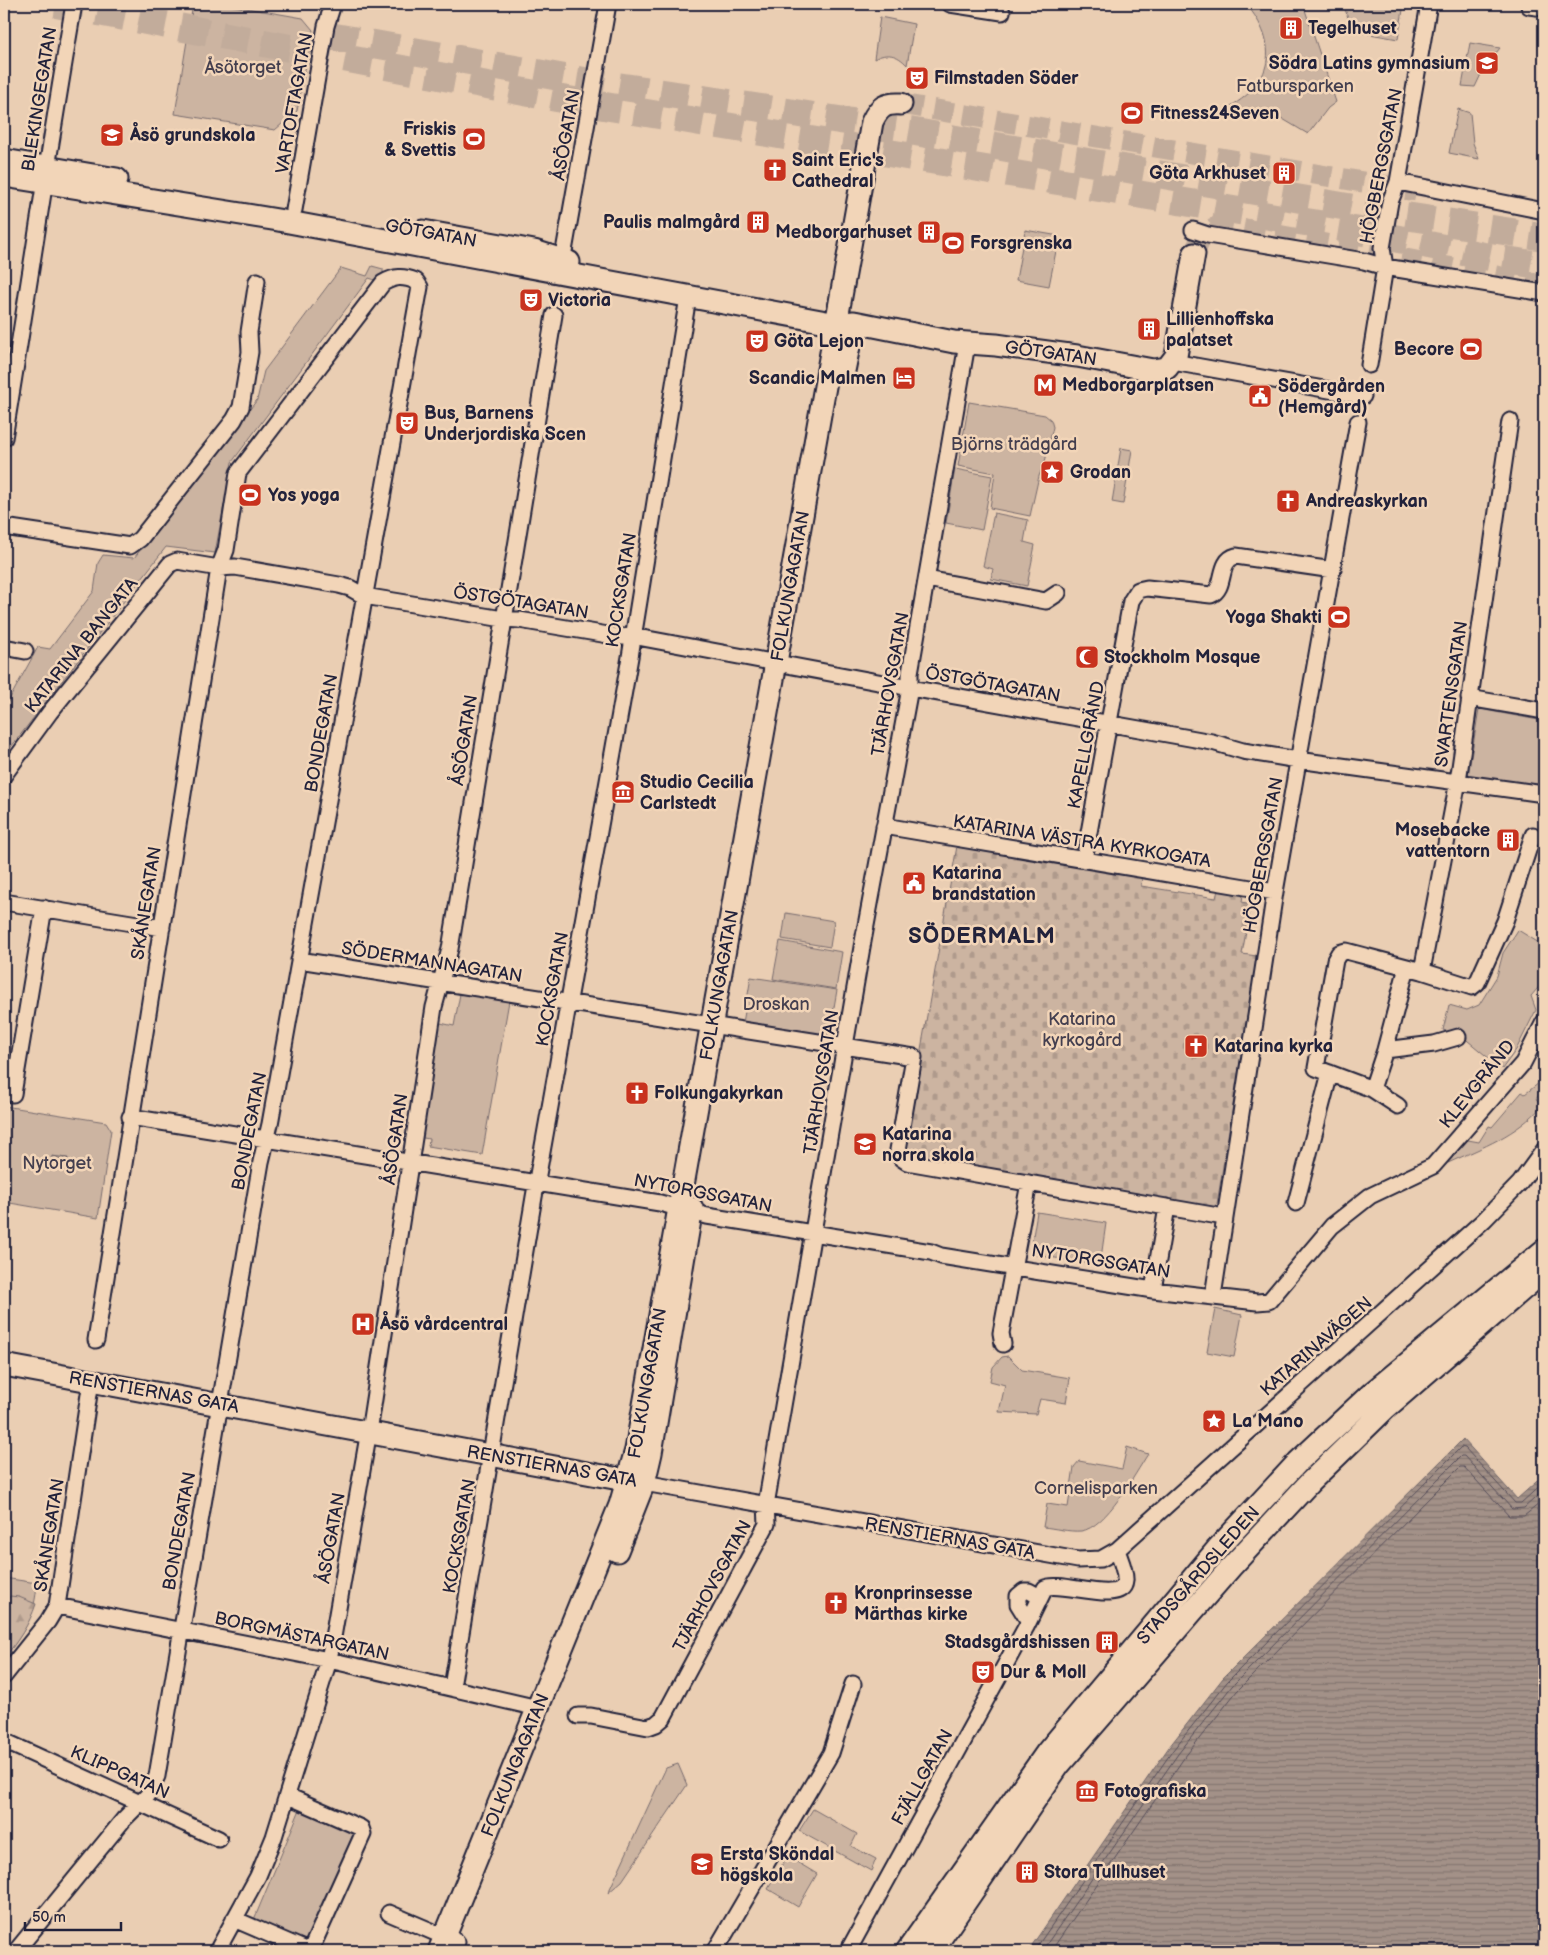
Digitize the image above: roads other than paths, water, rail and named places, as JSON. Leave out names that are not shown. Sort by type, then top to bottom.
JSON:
[{"type":"street","name":"BLEKINGEGATAN","points":[[4,438],[74,4]]},
{"type":"street","name":"VARTOFTAGATAN","points":[[294,210],[326,26],[333,4]]},
{"type":"street","name":"ÅSÖGATAN","points":[[562,267],[608,4]]},
{"type":"street","points":[[950,4],[1002,12]]},
{"type":"street","name":"HÖGBERGSGATAN","points":[[1369,365],[1385,267],[1382,248],[1390,202],[1398,182],[1429,4]]},
{"type":"street","name":"FOLKUNGAGATAN","points":[[448,1946],[636,1482],[636,1450],[685,1210],[844,319],[885,111]]},
{"type":"street","name":"GÖTGATAN","points":[[4,160],[46,174],[278,220],[562,267],[844,319],[966,344],[996,345],[1077,356],[1153,370],[1167,368],[1173,362],[1363,396]]},
{"type":"street","name":"GÖTGATAN","points":[[4,176],[46,174],[294,210],[534,251],[562,267],[688,297],[844,319]]},
{"type":"street","points":[[1398,182],[1544,211]]},
{"type":"street","points":[[1193,230],[1208,235],[1364,261],[1385,267],[1544,293]]},
{"type":"street","points":[[1173,362],[1178,350],[1194,254]]},
{"type":"street","name":"SKÅNEGATAN","points":[[96,1340],[130,1116],[219,568],[226,550],[238,474],[383,283],[393,277],[409,278]]},
{"type":"street","name":"BONDEGATAN","points":[[16,1951],[124,1819],[148,1795],[157,1776],[260,1162],[267,1139],[420,287],[416,280],[409,278]]},
{"type":"street","points":[[4,527],[130,546],[140,539],[234,420],[241,407],[250,352],[249,332],[257,280]]},
{"type":"street","name":"KOCKSGATAN","points":[[452,1687],[537,1182],[630,657],[688,297]]},
{"type":"street","name":"ÅSÖGATAN","points":[[217,1951],[265,1859],[288,1796],[329,1660],[369,1433],[409,1180],[408,1163],[439,983],[450,949],[554,315]]},
{"type":"street","name":"TJÄRHOVSGATAN","points":[[578,1716],[591,1716],[648,1726],[656,1724],[663,1718],[767,1524],[766,1505],[884,826],[910,688],[910,673],[966,344]]},
{"type":"street","name":"SVARTENSGATAN","points":[[1422,971],[1458,781],[1510,420]]},
{"type":"street","name":"HÖGBERGSGATAN","points":[[1213,1296],[1274,892],[1358,422]]},
{"type":"street","name":"KAPELLGRÄND","points":[[1084,860],[1131,601],[1138,590],[1147,588],[1211,595],[1218,588],[1225,565],[1236,556],[1333,570]]},
{"type":"street","name":"ÖSTGÖTAGATAN","points":[[170,564],[178,561],[219,568],[235,567],[350,588],[364,596],[620,637],[632,636],[1110,723],[1298,760],[1544,794]]},
{"type":"street","name":"KATARINA BANGATA","points":[[4,775],[55,706],[170,564]]},
{"type":"street","points":[[927,579],[1046,601],[1058,594]]},
{"type":"street","points":[[4,647],[25,651]]},
{"type":"street","points":[[1470,698],[1544,711]]},
{"type":"street","name":"KATARINA VÄSTRA KYRKOGATA","points":[[884,826],[1274,892]]},
{"type":"street","points":[[1296,1203],[1323,1070],[1335,960],[1339,953],[1346,951],[1422,971],[1472,987],[1477,983],[1505,922],[1532,835]]},
{"type":"street","points":[[4,902],[162,928]]},
{"type":"street","points":[[8,1094],[44,908]]},
{"type":"street","name":"SÖDERMANNAGATAN","points":[[299,960],[914,1058],[898,1150],[901,1158],[907,1162],[1029,1183]]},
{"type":"street","points":[[1372,1088],[1385,1050],[1407,967]]},
{"type":"street","name":"KLEVGRÄND","points":[[1270,1301],[1332,1226],[1370,1196],[1433,1166],[1523,1063],[1544,1022]]},
{"type":"street","points":[[1385,1050],[1434,1044],[1458,1037]]},
{"type":"street","points":[[1323,1070],[1372,1088],[1398,1106]]},
{"type":"street","name":"NYTORGSGATAN","points":[[130,1116],[408,1163],[537,1182],[814,1233],[1153,1290],[1257,1302],[1270,1301]]},
{"type":"street","name":"KATARINAVÄGEN","points":[[1101,1559],[1117,1550],[1484,1220],[1520,1183],[1544,1150]]},
{"type":"street","points":[[1003,1344],[1001,1333],[1029,1183],[1224,1217]]},
{"type":"street","points":[[1153,1290],[1168,1207]]},
{"type":"street","name":"STADSGÅRDSLEDEN","points":[[932,1951],[1059,1765],[1218,1548],[1298,1462],[1374,1391],[1544,1250]]},
{"type":"street","name":"STADSGÅRDSLEDEN","points":[[908,1951],[1047,1752],[1121,1681],[1310,1482],[1386,1408],[1544,1271]]},
{"type":"street","name":"RENSTIERNAS GATA","points":[[4,1365],[766,1505],[1078,1560],[1101,1559]]},
{"type":"street","name":"SKÅNEGATAN","points":[[4,1676],[48,1621],[57,1606],[91,1381]]},
{"type":"street","name":"FOLKUNGAGATAN","points":[[448,1946],[538,1708],[636,1482]]},
{"type":"street","name":"FJÄLLGATAN","points":[[848,1951],[1026,1627],[1028,1620],[1018,1604],[1018,1596],[1024,1591],[1029,1591],[1040,1597],[1045,1588],[1051,1585],[1109,1593],[1121,1589],[1125,1583],[1125,1578],[1117,1550]]},
{"type":"street","name":"BORGMÄSTARGATAN","points":[[57,1606],[329,1660],[538,1708]]},
{"type":"street","points":[[715,1951],[831,1753],[853,1684]]},
{"type":"street","name":"KLIPPGATAN","points":[[4,1741],[219,1839]]},
{"type":"street","points":[[234,1919],[306,1950],[312,1946],[363,1834],[361,1828],[288,1796]]},
{"type":"street","points":[[389,1913],[448,1946]]},
{"type":"water","points":[[52,1156],[68,1158],[66,1169],[50,1167]]},
{"type":"water","points":[[1463,1439],[1517,1499],[1544,1475],[1544,1951],[1028,1951],[1169,1747],[1223,1678]]},
{"type":"tunnel","points":[[56,4],[562,99],[1354,230],[1544,266]]},
{"type":"tunnel","points":[[329,36],[565,78],[898,129],[1359,209],[1544,237]]},
{"type":"tunnel","points":[[901,104],[1416,191]]},
{"type":"tunnel","points":[[1194,254],[1208,231],[1224,225],[1544,285]]},
{"type":"place","name":"Tegelhuset","points":[[1291,28]]},
{"type":"place","name":"Södra Latins gymnasium","points":[[1487,63]]},
{"type":"place","name":"Filmstaden Söder","points":[[917,78]]},
{"type":"place","name":"Fitness24Seven","points":[[1132,113]]},
{"type":"place","name":"Åsö grundskola","points":[[112,135]]},
{"type":"place","name":"Friskis & Svettis","points":[[474,139]]},
{"type":"place","name":"Saint Eric's Cathedral","points":[[775,170]]},
{"type":"place","name":"Göta Arkhuset","points":[[1284,173]]},
{"type":"place","name":"Paulis malmgård","points":[[758,222]]},
{"type":"place","name":"Medborgarhuset","points":[[929,232]]},
{"type":"place","name":"Forsgrenska","points":[[953,243]]},
{"type":"place","name":"Victoria","points":[[531,300]]},
{"type":"place","name":"Lillienhoffska palatset","points":[[1149,329]]},
{"type":"place","name":"Göta Lejon","points":[[757,341]]},
{"type":"place","name":"Becore","points":[[1471,349]]},
{"type":"place","name":"Scandic Malmen","points":[[904,378]]},
{"type":"place","name":"Medborgarplatsen","points":[[1045,385]]},
{"type":"place","name":"Södergården (Hemgård)","points":[[1260,396]]},
{"type":"place","name":"Bus, Barnens Underjordiska Scen","points":[[407,423]]},
{"type":"place","name":"Grodan","points":[[1052,472]]},
{"type":"place","name":"Yos yoga","points":[[250,495]]},
{"type":"place","name":"Andreaskyrkan","points":[[1288,501]]},
{"type":"place","name":"Yoga Shakti","points":[[1339,617]]},
{"type":"place","name":"Stockholm Mosque","points":[[1087,657]]},
{"type":"place","name":"Studio Cecilia Carlstedt","points":[[623,792]]},
{"type":"place","name":"Mosebacke vattentorn","points":[[1508,840]]},
{"type":"place","name":"Katarina brandstation","points":[[914,883]]},
{"type":"place","name":"Katarina kyrka","points":[[1196,1046]]},
{"type":"place","name":"Folkungakyrkan","points":[[637,1093]]},
{"type":"place","name":"Katarina norra skola","points":[[865,1144]]},
{"type":"place","name":"Åsö vårdcentral","points":[[363,1324]]},
{"type":"place","name":"La Mano","points":[[1214,1421]]},
{"type":"place","name":"Kronprinsesse Märthas kirke","points":[[836,1603]]},
{"type":"place","name":"Stadsgårdshissen","points":[[1107,1642]]},
{"type":"place","name":"Dur & Moll","points":[[983,1672]]},
{"type":"place","name":"Fotografiska","points":[[1087,1791]]},
{"type":"place","name":"Ersta Sköndal högskola","points":[[702,1864]]},
{"type":"place","name":"Stora Tullhuset","points":[[1027,1872]]},
{"type":"district","name":"SÖDERMALM","points":[[982,935]]},
{"type":"park label","name":"Åsötorget","points":[[243,67]]},
{"type":"park label","name":"Fatbursparken","points":[[1295,86]]},
{"type":"park label","name":"Björns trädgård","points":[[1014,444]]},
{"type":"park label","name":"Droskan","points":[[776,1004]]},
{"type":"park label","name":"Katarina kyrkogård","points":[[1082,1029]]},
{"type":"park label","name":"Nytorget","points":[[57,1163]]},
{"type":"park label","name":"Cornelisparken","points":[[1096,1488]]}]
